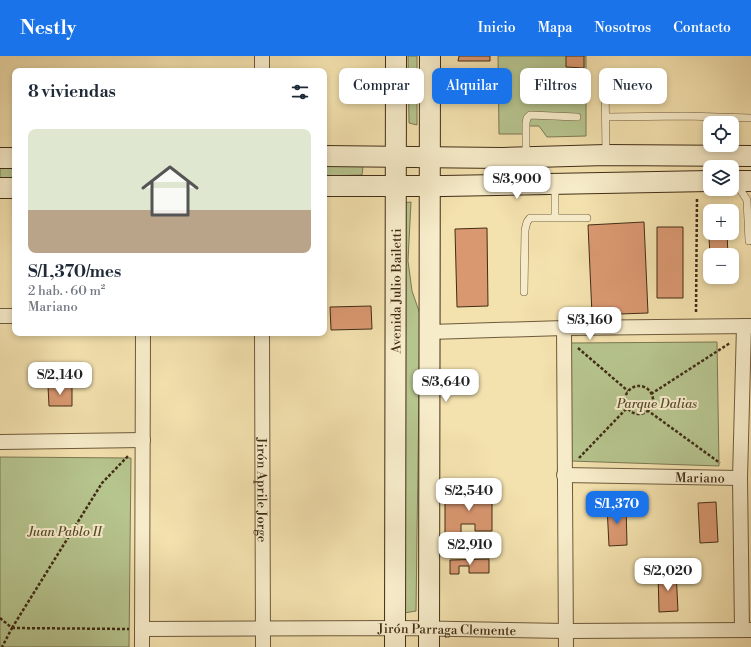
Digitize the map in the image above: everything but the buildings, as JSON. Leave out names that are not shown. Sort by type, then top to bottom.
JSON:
[{"type":"street","points":[[262,56],[262,68]]},
{"type":"street","name":"Avenida Julio Bailetti","points":[[395,638],[396,56]]},
{"type":"street","points":[[429,638],[430,56]]},
{"type":"street","points":[[327,156],[526,158],[606,155],[751,156]]},
{"type":"street","points":[[706,156],[706,160]]},
{"type":"street","points":[[0,158],[12,158]]},
{"type":"street","points":[[327,186],[430,186],[703,181]]},
{"type":"street","points":[[0,188],[12,188]]},
{"type":"street","points":[[0,316],[12,316]]},
{"type":"street","points":[[430,332],[564,332],[696,326],[746,329],[740,478],[746,630]]},
{"type":"street","points":[[564,332],[566,647]]},
{"type":"street","points":[[142,647],[143,336]]},
{"type":"street","name":"Jirón Aprile Jorge","points":[[262,336],[263,647]]},
{"type":"street","points":[[0,442],[143,440]]},
{"type":"street","name":"Mariano","points":[[564,474],[740,478]]},
{"type":"street","name":"Jirón Parraga Clemente","points":[[142,629],[263,629],[395,638],[429,638],[566,631],[746,630]]},
{"type":"lane","points":[[606,104],[606,155]]},
{"type":"lane","points":[[526,158],[526,123],[527,118],[530,115],[577,116]]},
{"type":"lane","points":[[606,117],[686,116],[751,118]]},
{"type":"lane","points":[[555,184],[555,218]]},
{"type":"lane","points":[[743,189],[750,222],[749,241]]},
{"type":"lane","points":[[524,292],[526,222],[530,218],[587,218]]},
{"type":"path","points":[[696,326],[704,196]]},
{"type":"path","points":[[651,394],[746,329]]},
{"type":"path","points":[[564,332],[628,390]]},
{"type":"path","points":[[636,386],[645,387],[651,394],[652,403],[647,410],[639,413],[630,411],[627,408],[625,399],[628,390],[636,386]]},
{"type":"path","points":[[564,474],[627,408]]},
{"type":"path","points":[[647,410],[740,478]]},
{"type":"path","points":[[2,647],[12,628],[102,484],[143,440]]},
{"type":"path","points":[[0,618],[12,628],[142,629]]},
{"type":"green space","points":[[408,56],[417,56],[417,68],[408,68]]},
{"type":"green space","points":[[498,56],[586,56],[586,68],[520,68],[520,104],[586,104],[586,136],[547,137],[539,126],[528,126],[528,134],[499,134],[499,104],[512,104],[512,68],[498,68]]},
{"type":"green space","points":[[409,104],[417,104],[417,125],[409,123]]},
{"type":"green space","points":[[364,158],[362,175],[327,176],[327,160]]},
{"type":"green space","points":[[0,164],[12,164],[12,178],[0,178]]},
{"type":"green space","points":[[411,202],[408,261],[412,291],[420,314],[416,611],[404,613],[402,203]]},
{"type":"green space","name":"Parque Dalias","points":[[717,342],[719,466],[571,461],[571,343]]},
{"type":"green space","name":"Juan Pablo II","points":[[0,457],[131,458],[129,647],[0,647]]}]
